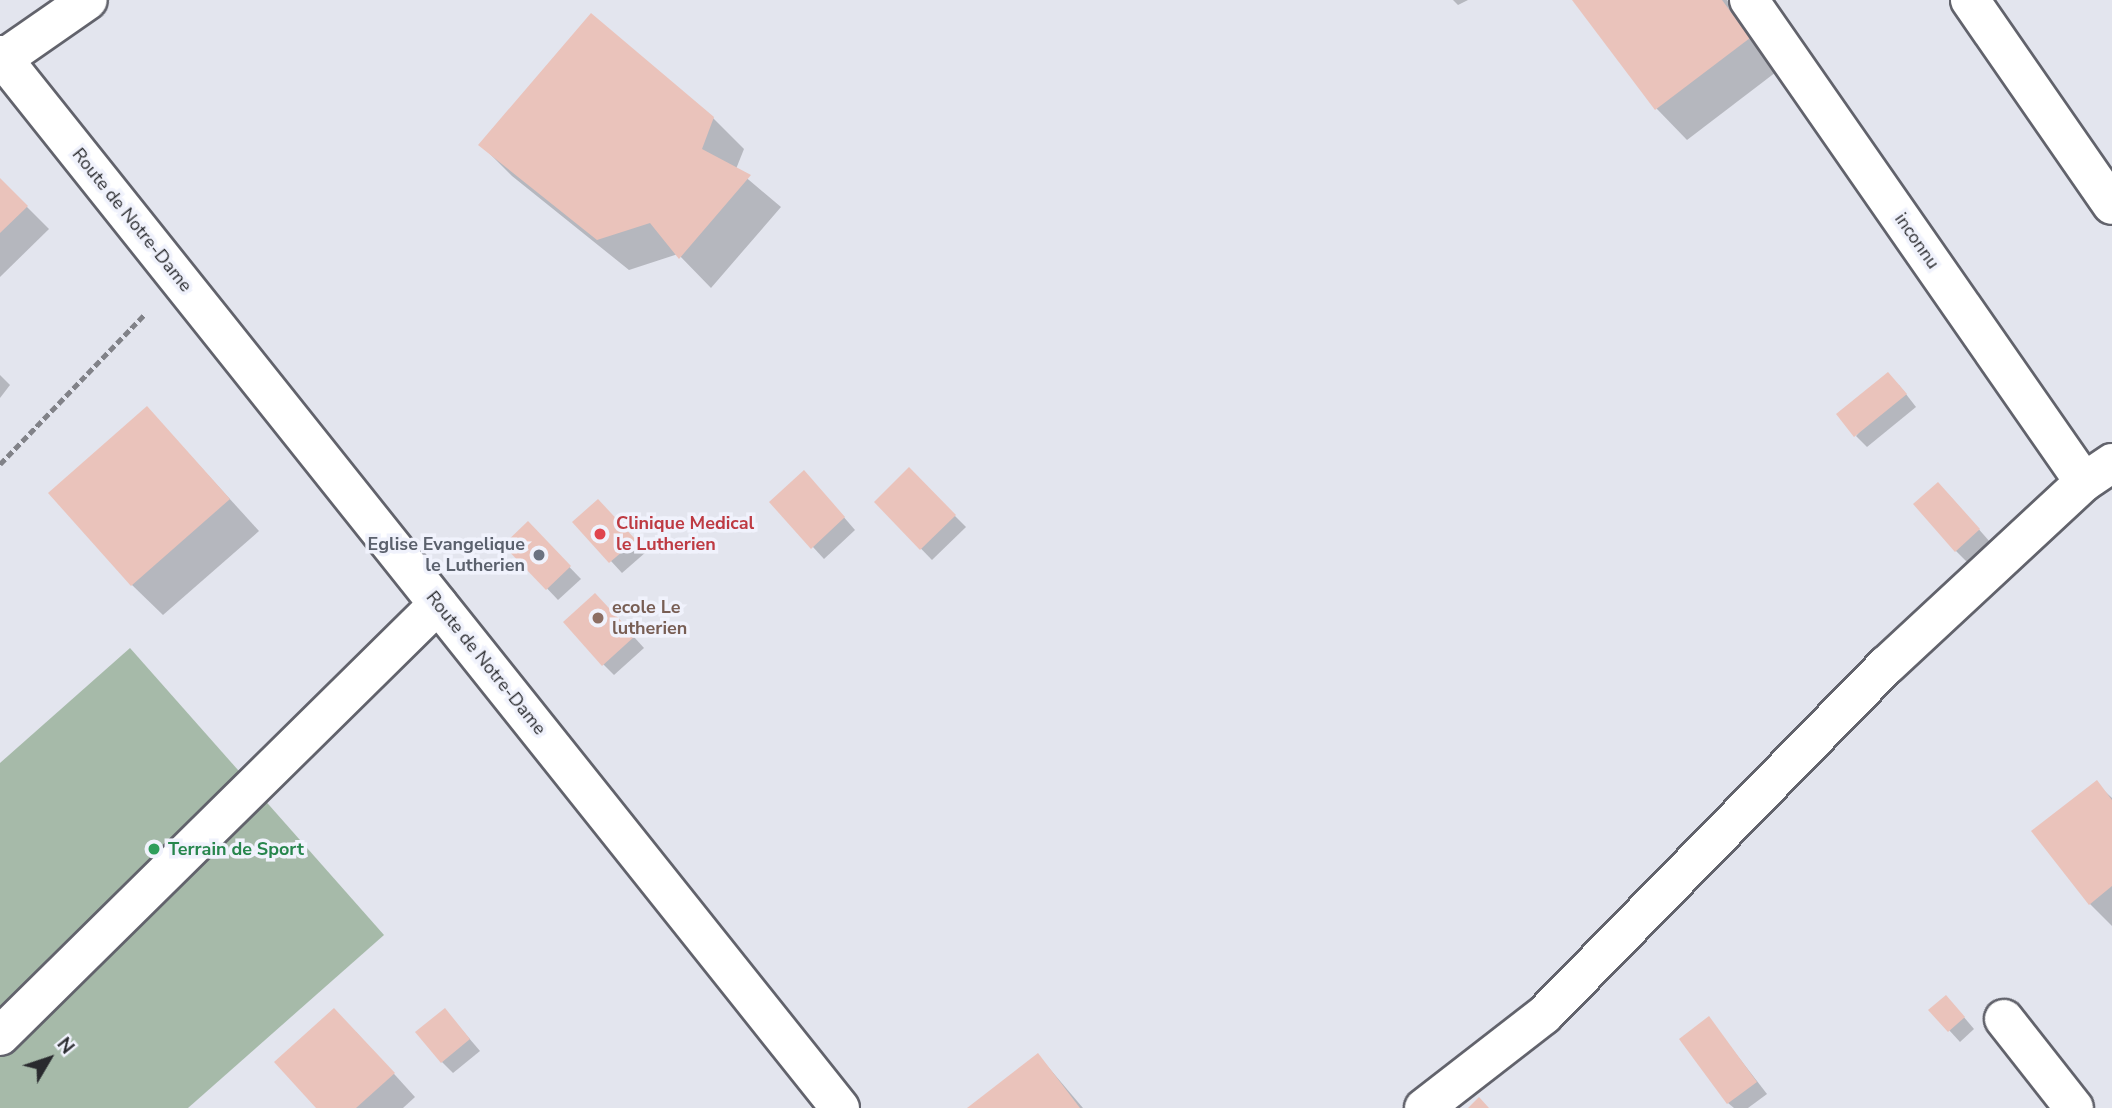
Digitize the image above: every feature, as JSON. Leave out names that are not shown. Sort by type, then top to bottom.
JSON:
[{"type":"street","points":[[2,57],[88,0]]},
{"type":"street","name":"inconnu","points":[[1749,0],[2098,473]]},
{"type":"street","points":[[1970,0],[2112,205]]},
{"type":"street","name":"Route de Notre-Dame","points":[[2,57],[840,1108]]},
{"type":"street","points":[[1424,1108],[1544,1015],[1887,665],[2098,473]]},
{"type":"street","points":[[0,1036],[438,604]]},
{"type":"street","points":[[2004,1019],[2074,1108]]},
{"type":"path","points":[[0,464],[179,279]]},
{"type":"green space","name":"Terrain de Sport","points":[[130,648],[384,935],[188,1108],[0,1108],[0,763]]},
{"type":"building","points":[[1572,0],[1722,0],[1750,38],[1655,110]]},
{"type":"building","points":[[591,13],[714,117],[702,149],[751,175],[679,259],[650,223],[597,240],[478,145]]},
{"type":"building","points":[[0,178],[28,206],[0,233]]},
{"type":"building","points":[[1888,372],[1907,394],[1854,437],[1836,414]]},
{"type":"building","points":[[147,406],[230,499],[131,586],[48,493]]},
{"type":"building","points":[[909,467],[956,515],[920,550],[874,502]]},
{"type":"building","points":[[804,470],[845,517],[811,549],[769,502]]},
{"type":"building","points":[[1938,482],[1980,529],[1955,552],[1913,504]]},
{"type":"building","points":[[598,499],[636,540],[609,563],[572,522]]},
{"type":"building","points":[[528,521],[571,566],[546,590],[503,545]]},
{"type":"building","points":[[595,593],[635,636],[602,666],[563,622]]},
{"type":"building","points":[[2097,780],[2112,800],[2112,886],[2089,905],[2031,831]]},
{"type":"building","points":[[1946,995],[1965,1017],[1948,1032],[1928,1010]]},
{"type":"building","points":[[334,1008],[395,1073],[356,1108],[316,1108],[274,1062]]},
{"type":"building","points":[[445,1008],[470,1039],[441,1063],[415,1032]]},
{"type":"building","points":[[1709,1016],[1757,1082],[1727,1104],[1679,1039]]},
{"type":"building","points":[[1038,1053],[1080,1108],[967,1108]]},
{"type":"building","points":[[1479,1097],[1489,1108],[1468,1108]]},
{"type":"place","name":"Clinique Medical le Lutherien","points":[[600,534]]},
{"type":"place","name":"Eglise Evangelique le Lutherien","points":[[539,555]]},
{"type":"place","name":"ecole Le lutherien","points":[[598,618]]},
{"type":"place","name":"Terrain de Sport","points":[[154,849]]}]
